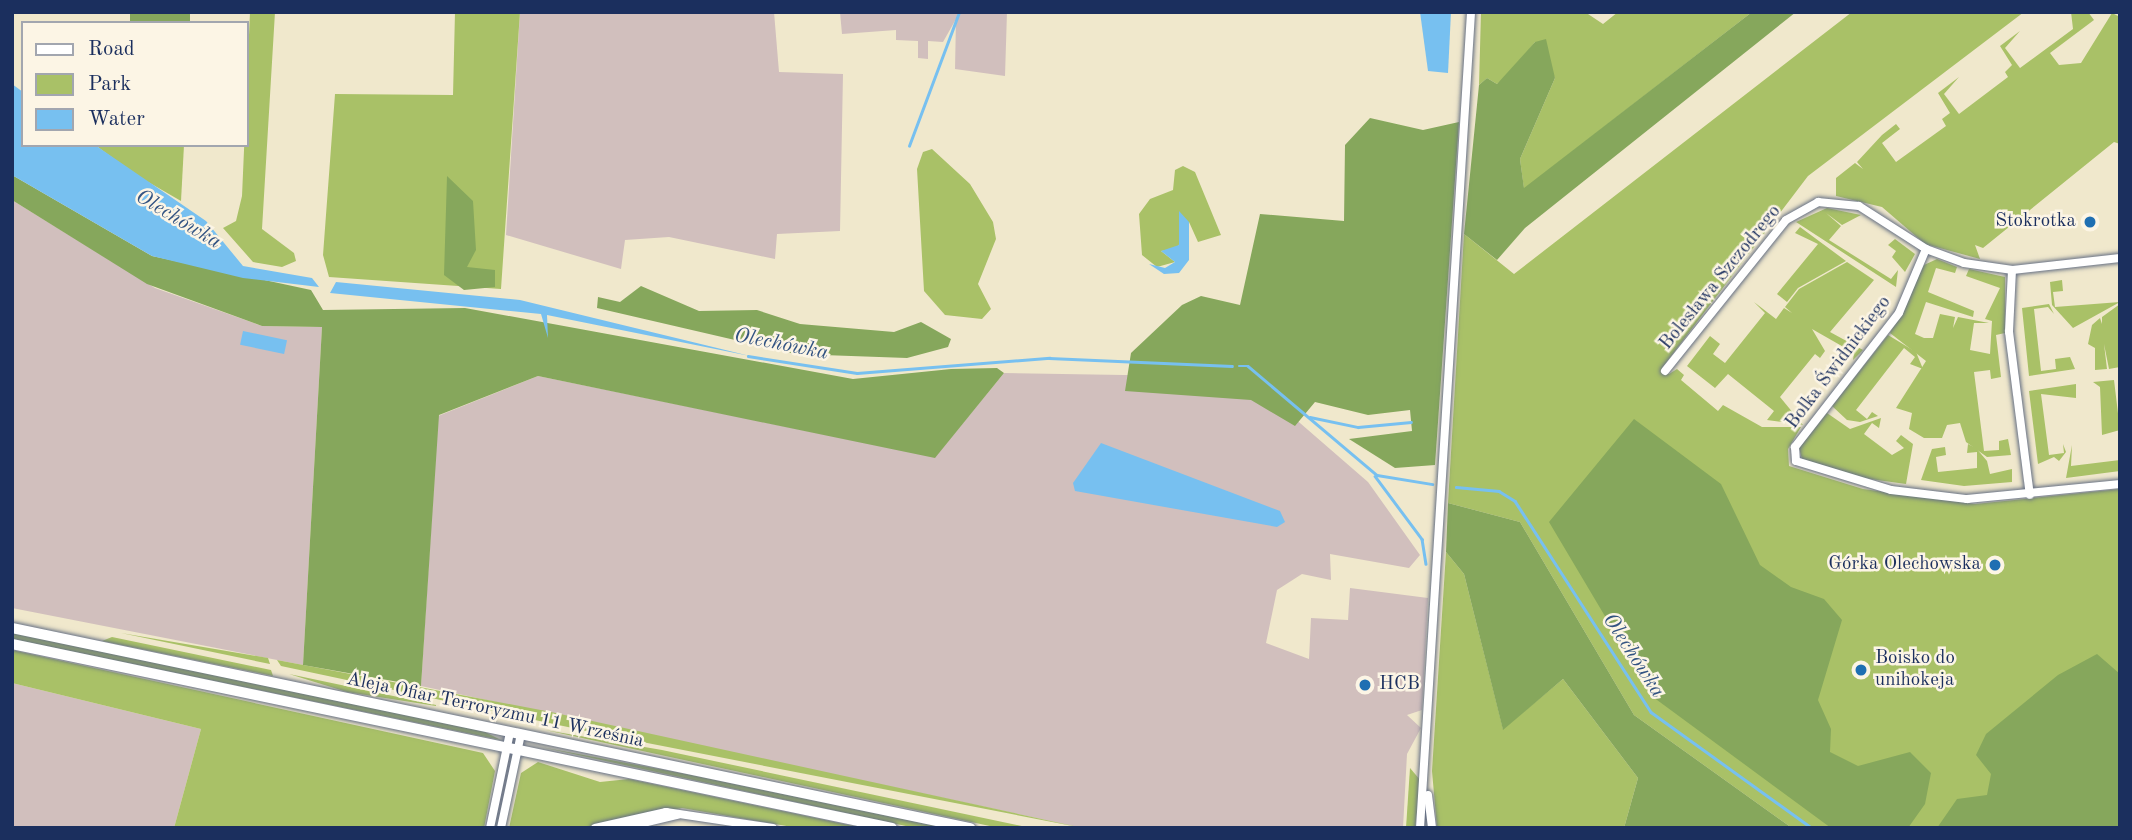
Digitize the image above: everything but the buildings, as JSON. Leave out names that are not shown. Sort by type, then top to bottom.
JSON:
[{"type":"street","points":[[1420,828],[1427,781],[1471,12]]},
{"type":"street","name":"Bolesława Szczodrego","points":[[1665,371],[1786,220],[1805,206],[1852,204],[1926,249],[2012,270],[2120,258]]},
{"type":"street","name":"Bolka Świdnickiego","points":[[1926,249],[1899,313],[1795,447],[1796,461],[1835,477],[1920,495],[2030,495],[2120,484]]},
{"type":"street","points":[[2012,270],[2009,332],[2030,495]]},
{"type":"street","name":"Aleja Ofiar Terroryzmu 11 Września","points":[[12,628],[970,828]]},
{"type":"street","name":"Aleja Ofiar Terroryzmu 11 Września","points":[[12,644],[891,828]]},
{"type":"street","points":[[489,828],[516,733]]},
{"type":"street","points":[[501,828],[512,748]]},
{"type":"street","points":[[1427,781],[1433,828]]},
{"type":"street","points":[[595,828],[647,814],[680,814],[773,828]]},
{"type":"street","points":[[622,828],[680,814]]},
{"type":"shaded area","points":[[520,12],[774,12],[779,72],[843,74],[840,231],[777,234],[775,259],[669,237],[625,240],[621,269],[506,235]]},
{"type":"shaded area","points":[[840,12],[1007,12],[1005,76],[955,69],[956,19],[943,42],[928,41],[928,59],[918,58],[918,41],[896,40],[896,30],[842,34]]},
{"type":"shaded area","points":[[12,200],[155,288],[262,326],[322,327],[303,665],[12,608]]},
{"type":"shaded area","points":[[1004,373],[1247,377],[1368,482],[1420,555],[1409,568],[1330,554],[1331,580],[1302,574],[1277,590],[1266,643],[1309,659],[1311,618],[1348,620],[1350,588],[1428,598],[1422,710],[1407,715],[1421,728],[1407,754],[1403,828],[1083,828],[421,686],[438,416],[538,376],[935,457]]},
{"type":"shaded area","points":[[12,683],[201,729],[174,828],[12,828]]},
{"type":"green space","points":[[130,12],[190,12],[190,21],[130,21]]},
{"type":"green space","points":[[250,12],[275,12],[262,229],[294,253],[296,261],[282,267],[253,262],[223,228],[236,221],[242,196],[244,147],[248,147]]},
{"type":"green space","points":[[455,12],[520,12],[501,289],[329,277],[323,255],[335,94],[453,95]]},
{"type":"green space","points":[[1481,12],[1585,12],[1603,24],[1618,12],[1752,12],[1524,189],[1520,159],[1555,78],[1535,42],[1512,72],[1497,84],[1487,78],[1479,85]]},
{"type":"green space","points":[[1752,12],[1796,12],[1525,228],[1497,260],[1464,234],[1479,85],[1487,78],[1497,84],[1535,42],[1546,39],[1555,78],[1520,159],[1524,188]]},
{"type":"green space","points":[[1852,12],[2024,12],[1808,176],[1662,368],[1669,374],[1677,369],[1684,375],[1681,380],[1718,411],[1723,405],[1762,427],[1801,427],[1788,449],[1789,466],[1863,489],[1975,504],[2120,489],[2120,828],[1792,828],[1634,715],[1520,522],[1448,503],[1464,234],[1514,274]]},
{"type":"green space","points":[[2071,12],[2088,12],[2094,20],[2050,53],[2059,65],[2081,63],[2112,13],[2120,17],[2120,144],[2114,142],[1983,248],[1975,245],[1980,259],[1925,244],[1882,207],[1836,196],[1836,178],[1855,163],[1863,169],[1857,162],[1896,124],[1900,129],[1882,143],[1896,162],[1946,126],[1942,119],[1950,113],[1938,93],[1959,77],[1944,94],[1959,114],[2008,77],[2005,72],[2012,65],[2000,46],[2020,31],[2005,48],[2020,68],[2073,29]]},
{"type":"green space","points":[[1370,118],[1423,130],[1459,122],[1435,465],[1395,468],[1349,439],[1412,431],[1410,410],[1368,415],[1315,402],[1295,426],[1251,400],[1125,391],[1131,353],[1182,305],[1201,296],[1240,305],[1260,214],[1344,221],[1345,145]]},
{"type":"green space","points":[[98,147],[184,147],[181,201],[136,175]]},
{"type":"green space","points":[[932,149],[970,184],[993,222],[996,239],[978,284],[991,309],[982,319],[945,315],[924,291],[917,169],[923,152]]},
{"type":"green space","points":[[1183,166],[1195,172],[1221,235],[1198,242],[1189,222],[1177,249],[1161,251],[1175,262],[1157,267],[1142,255],[1139,214],[1150,199],[1173,190],[1175,170]]},
{"type":"green space","points":[[12,175],[152,256],[311,290],[323,310],[465,308],[853,379],[951,369],[997,368],[1004,373],[935,458],[538,376],[439,415],[421,686],[303,665],[322,327],[262,326],[147,284],[12,200]]},
{"type":"green space","points":[[447,176],[473,201],[476,250],[467,267],[495,270],[495,287],[464,290],[444,275]]},
{"type":"green space","points":[[1827,208],[1861,215],[1842,225],[1826,213],[1841,226],[1829,240],[1891,279],[1898,270],[1896,287],[1796,222]]},
{"type":"green space","points":[[1800,227],[1846,261],[1798,288],[1787,302],[1777,294],[1818,244],[1795,233]]},
{"type":"green space","points":[[1895,239],[1915,254],[1905,272],[1892,257],[1896,251],[1888,245]]},
{"type":"green space","points":[[1937,259],[1957,267],[1955,273],[1936,268],[1928,292],[1974,311],[1973,317],[1926,302],[1915,334],[1924,338],[1933,338],[1940,314],[1955,317],[1953,328],[1958,317],[1989,323],[1974,323],[1970,350],[1990,354],[1992,321],[1985,319],[2000,288],[1966,276],[1969,269],[2005,277],[2005,333],[1996,335],[2001,377],[1991,379],[1990,370],[1974,372],[1984,451],[1999,450],[1999,441],[2008,439],[2011,455],[1987,457],[1966,442],[1960,423],[1947,425],[1942,438],[1924,438],[1909,429],[1912,413],[1896,408],[1926,361],[1890,333],[1924,265]]},
{"type":"green space","points":[[1847,262],[1874,280],[1830,332],[1863,350],[1853,360],[1854,353],[1812,329],[1825,351],[1820,358],[1815,354],[1780,397],[1803,425],[1767,420],[1774,411],[1728,374],[1715,388],[1687,366],[1710,336],[1720,344],[1713,354],[1725,363],[1765,313],[1754,302],[1776,319],[1784,308],[1792,313],[1785,307],[1799,289]]},
{"type":"green space","points":[[2062,280],[2063,291],[2053,292],[2055,307],[2120,302],[2073,328],[2052,305],[2050,282]]},
{"type":"green space","points":[[641,286],[699,311],[757,310],[800,324],[894,332],[921,322],[951,339],[948,347],[907,358],[795,354],[597,308],[598,297],[620,302]]},
{"type":"green space","points":[[2049,304],[2054,314],[2048,307],[2034,309],[2041,371],[2056,369],[2055,359],[2070,357],[2075,369],[2029,376],[2022,308]]},
{"type":"green space","points":[[2120,304],[2120,367],[2109,369],[2104,344],[2107,369],[2095,370],[2095,348],[2088,344],[2092,325],[2100,318],[2102,324],[2102,317]]},
{"type":"green space","points":[[1888,335],[1916,352],[1923,369],[1910,364],[1915,357],[1904,348],[1856,410],[1867,419],[1872,412],[1878,416],[1860,422],[1847,420],[1832,406]]},
{"type":"green space","points":[[2114,380],[2120,430],[2102,435],[2100,387],[2093,382]]},
{"type":"green space","points":[[2076,384],[2076,398],[2041,394],[2049,455],[2064,453],[2063,444],[2066,452],[2059,461],[2054,457],[2038,464],[2029,391]]},
{"type":"green space","points":[[1827,413],[1850,429],[1881,418],[1879,428],[1872,423],[1864,434],[1892,455],[1904,448],[1896,441],[1901,435],[1913,444],[1906,484],[1848,476],[1802,459],[1799,448]]},
{"type":"green space","points":[[1634,419],[1721,484],[1760,565],[1791,587],[1824,599],[1842,620],[1818,700],[1831,729],[1830,752],[1858,766],[1910,752],[1931,773],[1925,804],[1908,828],[1831,828],[1653,697],[1549,522]]},
{"type":"green space","points":[[1968,444],[1976,448],[1987,461],[1990,474],[2012,469],[2012,482],[1964,486],[1921,480],[1932,449],[1945,447],[1946,455],[1936,457],[1938,472],[1977,468],[1977,452],[1967,453]]},
{"type":"green space","points":[[2072,445],[2071,466],[2120,460],[2120,471],[2066,478]]},
{"type":"green space","points":[[1448,503],[1520,522],[1634,715],[1792,828],[1624,828],[1638,778],[1563,679],[1503,730],[1464,574],[1446,552]]},
{"type":"green space","points":[[1446,552],[1464,574],[1503,729],[1563,679],[1638,778],[1624,828],[1437,828],[1432,771]]},
{"type":"green space","points":[[12,632],[483,731],[501,740],[12,639]]},
{"type":"green space","points":[[121,633],[268,658],[270,664]]},
{"type":"green space","points":[[112,637],[271,670],[273,676],[102,641]]},
{"type":"green space","points":[[12,650],[483,753],[495,771],[484,828],[174,828],[201,729],[12,683]]},
{"type":"green space","points":[[2097,654],[2120,674],[2120,828],[1937,828],[1957,799],[1987,795],[1991,774],[1976,755],[1986,734],[2058,675]]},
{"type":"green space","points":[[277,660],[551,712],[1083,828],[596,733],[281,666]]},
{"type":"green space","points":[[289,674],[436,705],[436,706],[347,692]]},
{"type":"green space","points":[[545,730],[662,750],[1031,828],[999,828]]},
{"type":"green space","points":[[541,747],[691,775],[946,828],[915,828]]},
{"type":"green space","points":[[538,762],[600,782],[629,779],[863,828],[798,828],[682,808],[585,828],[509,828],[521,773]]},
{"type":"green space","points":[[1410,768],[1421,781],[1415,828],[1406,828]]},
{"type":"water","points":[[1420,12],[1451,12],[1448,73],[1428,71]]},
{"type":"water","points":[[12,84],[21,91],[21,147],[98,147],[206,221],[243,266],[312,278],[319,287],[243,278],[152,256],[12,175]]},
{"type":"water","points":[[1179,211],[1189,222],[1189,260],[1179,273],[1164,274],[1149,264],[1165,268],[1175,262],[1161,251],[1179,245]]},
{"type":"water","points":[[336,282],[520,300],[750,356],[547,315],[548,338],[541,314],[330,293]]},
{"type":"water","points":[[243,331],[287,340],[284,354],[240,345]]},
{"type":"water","points":[[1101,443],[1280,511],[1285,522],[1277,527],[1075,491],[1073,483]]},
{"type":"waterway","points":[[909,146],[959,12]]},
{"type":"waterway","name":"Olechówka","points":[[748,356],[857,373],[1049,358],[1232,366]]},
{"type":"waterway","name":"Olechówka","points":[[1239,366],[1248,366],[1377,475],[1432,484]]},
{"type":"waterway","points":[[1310,417],[1358,427],[1411,422]]},
{"type":"waterway","points":[[1375,476],[1422,539],[1426,564]]},
{"type":"waterway","name":"Olechówka","points":[[1456,487],[1499,491],[1515,501],[1651,712],[1812,828]]},
{"type":"place","name":"Stokrotka","points":[[2090,222]]},
{"type":"place","name":"Górka Olechowska","points":[[1995,565]]},
{"type":"place","name":"Boisko do unihokeja","points":[[1861,670]]},
{"type":"place","name":"HCB","points":[[1365,685]]}]
